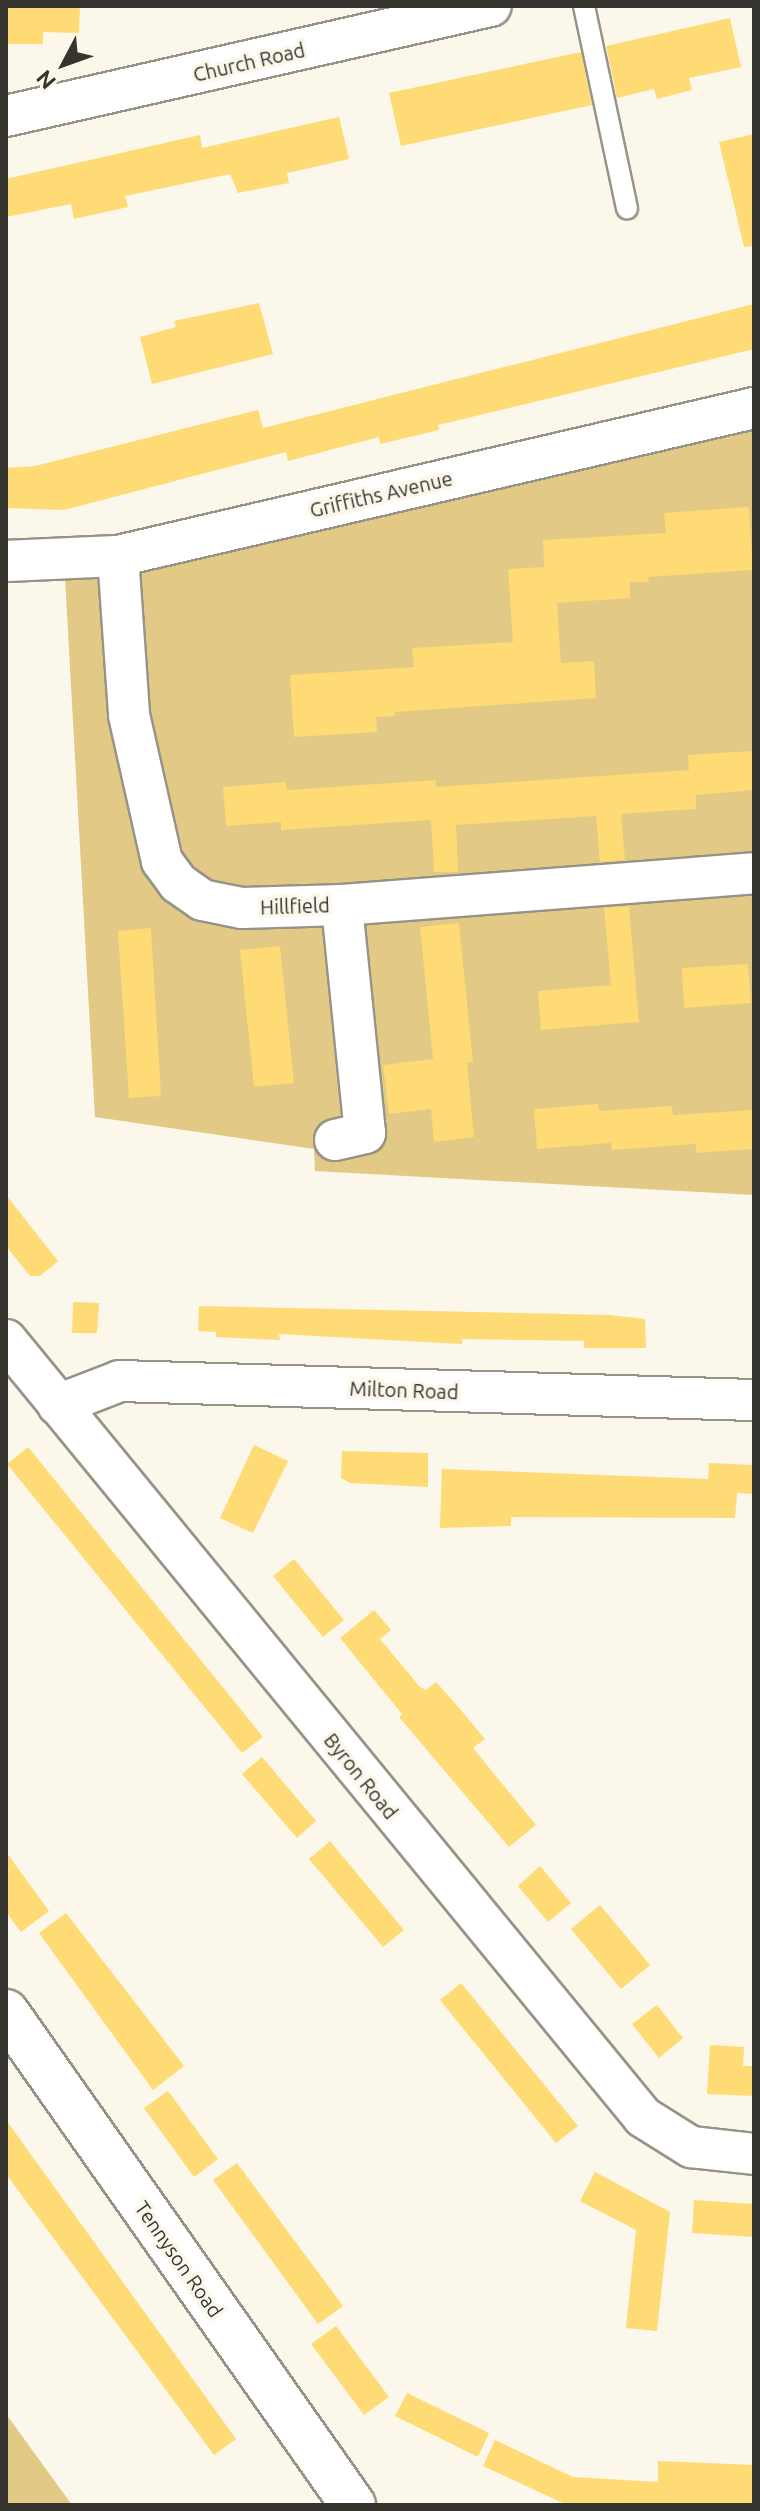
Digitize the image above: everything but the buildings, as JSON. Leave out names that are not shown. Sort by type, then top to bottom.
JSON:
[{"type":"street","name":"Church Road","points":[[6,116],[338,24],[491,6]]},
{"type":"street","name":"Griffiths Avenue","points":[[6,561],[118,556],[754,408]]},
{"type":"street","name":"Hillfield","points":[[118,556],[129,715],[169,872],[189,892],[228,908],[342,905],[754,873]]},
{"type":"street","points":[[335,1140],[365,1133],[342,905]]},
{"type":"street","name":"Byron Road","points":[[6,1340],[643,2117],[691,2147],[754,2154]]},
{"type":"street","name":"Milton Road","points":[[58,1405],[120,1381],[754,1400]]},
{"type":"street","name":"Tennyson Road","points":[[7,2015],[353,2505]]},
{"type":"lane","points":[[584,6],[627,208]]},
{"type":"shaded area","points":[[754,408],[754,1195],[315,1171],[314,1149],[95,1117],[64,559]]},
{"type":"shaded area","points":[[6,2414],[72,2505],[6,2505]]}]
